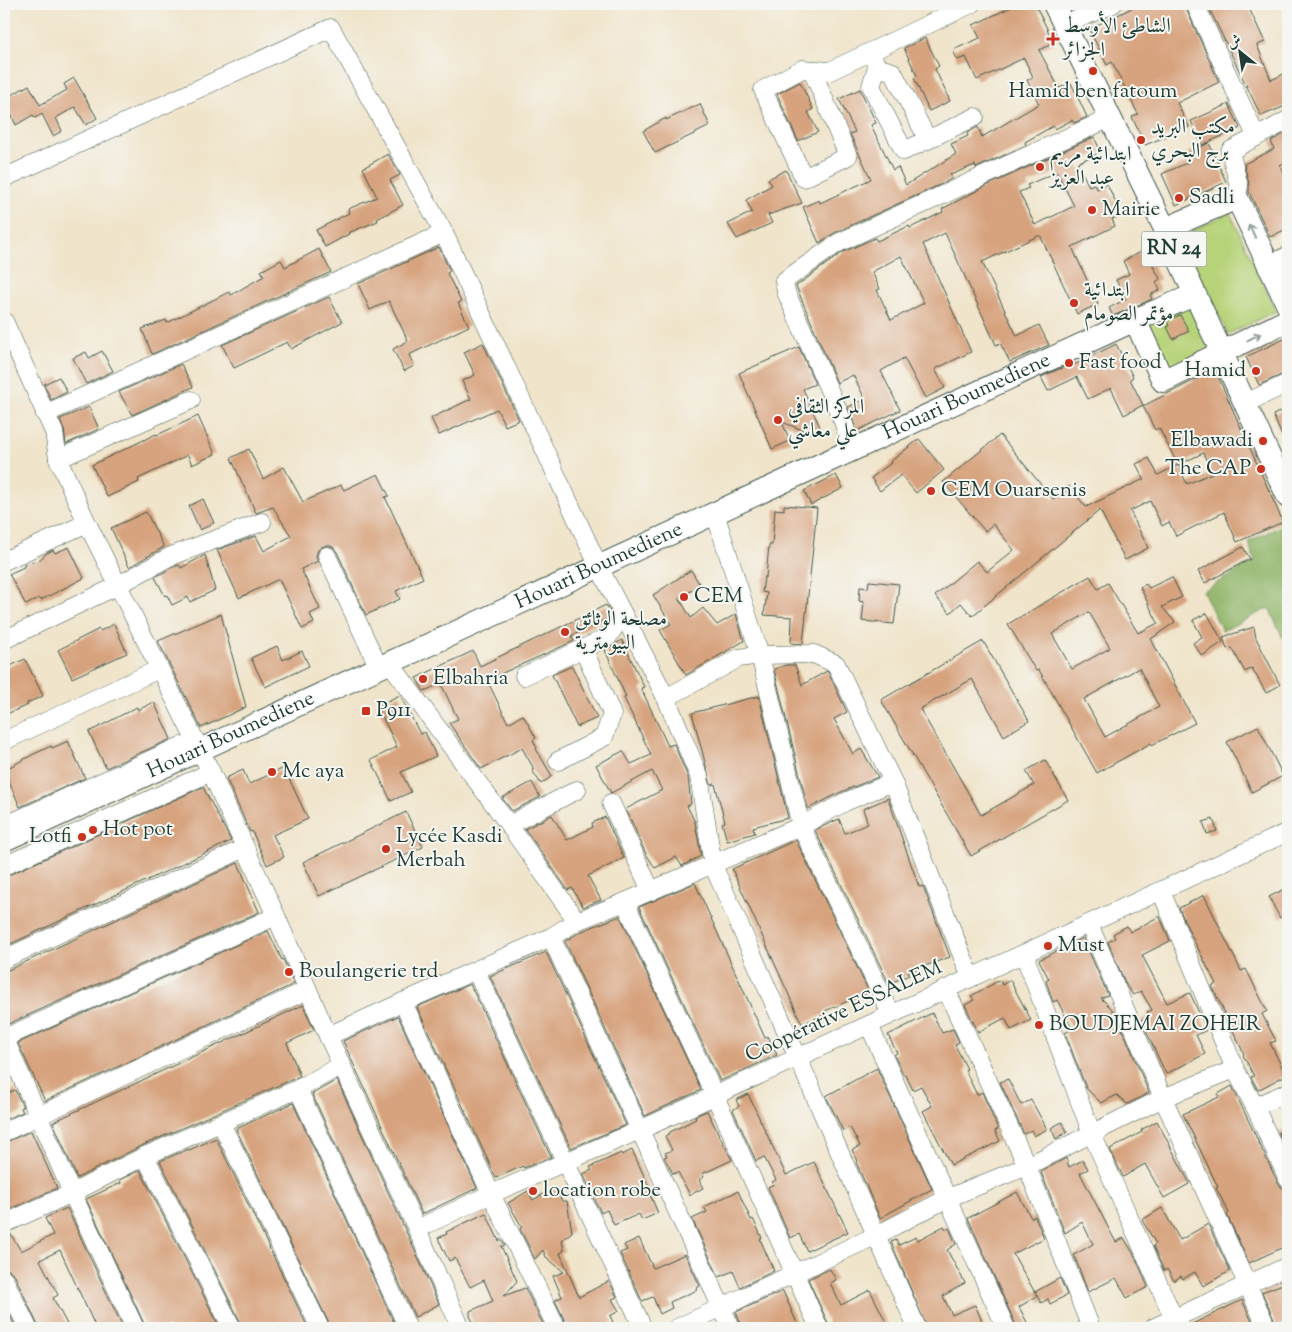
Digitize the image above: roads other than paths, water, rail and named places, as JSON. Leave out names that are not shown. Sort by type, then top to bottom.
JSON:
[{"type":"main road","name":"RN 24","points":[[1054,4],[1165,229],[1288,496]]},
{"type":"main road","points":[[1165,229],[1237,198],[1279,262],[1288,306]]},
{"type":"main road","name":"Houari Boumediene","points":[[4,840],[198,746],[385,665],[1135,320],[1194,295]]},
{"type":"main road","points":[[1135,320],[1163,381],[1288,320]]},
{"type":"street","points":[[812,70],[848,156],[804,178],[763,90],[802,69],[830,71],[874,59],[971,4]]},
{"type":"street","points":[[1064,25],[1113,4]]},
{"type":"street","points":[[1195,4],[1256,136]]},
{"type":"street","points":[[4,178],[331,28],[444,234],[599,567],[666,698],[699,776],[712,865],[916,1328]]},
{"type":"street","points":[[874,59],[872,86],[904,152],[975,117]]},
{"type":"street","points":[[874,59],[893,72],[928,140]]},
{"type":"street","points":[[852,450],[844,424],[786,292],[784,281],[838,243],[1110,118]]},
{"type":"street","points":[[1237,198],[1239,186],[1230,151],[1288,120]]},
{"type":"street","points":[[45,414],[444,234]]},
{"type":"street","points":[[4,321],[54,432],[58,459],[87,523],[211,772],[307,990],[461,1328]]},
{"type":"street","points":[[1246,403],[1288,383]]},
{"type":"street","points":[[58,459],[191,400]]},
{"type":"street","points":[[715,513],[760,655],[801,826],[892,1014]]},
{"type":"street","points":[[4,640],[117,586],[170,557],[262,522]]},
{"type":"street","points":[[4,561],[87,523]]},
{"type":"street","points":[[327,556],[385,665],[509,825],[577,921]]},
{"type":"street","points":[[524,676],[608,637],[623,614]]},
{"type":"street","points":[[558,761],[604,737],[612,714],[583,648]]},
{"type":"street","points":[[666,698],[739,658],[760,655],[814,654],[836,664],[893,782],[971,978]]},
{"type":"street","points":[[4,742],[159,669]]},
{"type":"street","points":[[4,826],[184,745],[198,746]]},
{"type":"street","points":[[4,866],[211,772]]},
{"type":"street","points":[[328,1036],[551,938],[577,921],[801,826],[845,802],[893,782]]},
{"type":"street","points":[[509,825],[577,790]]},
{"type":"street","points":[[611,803],[651,891]]},
{"type":"street","name":"Coopérative ESSALEM","points":[[417,1228],[490,1194],[715,1096],[1288,832]]},
{"type":"street","points":[[4,959],[244,848]]},
{"type":"street","points":[[1161,891],[1235,1069],[1255,1107],[1288,1179]]},
{"type":"street","points":[[625,902],[796,1273],[819,1328]]},
{"type":"street","points":[[135,1328],[72,1193],[4,1038],[276,916]]},
{"type":"street","points":[[1089,924],[1163,1098],[1267,1328]]},
{"type":"street","points":[[551,938],[731,1328]]},
{"type":"street","points":[[1024,954],[1092,1134],[1175,1324]]},
{"type":"street","points":[[476,971],[564,1163],[643,1328]]},
{"type":"street","points":[[946,989],[1026,1166],[1091,1328]]},
{"type":"street","points":[[4,1132],[307,990]]},
{"type":"street","points":[[402,1002],[490,1194],[557,1328]]},
{"type":"street","points":[[869,1025],[1006,1328]]},
{"type":"street","points":[[4,1224],[72,1193],[145,1156],[298,1089],[342,1065]]},
{"type":"street","points":[[677,1328],[875,1236],[948,1198],[1026,1166],[1163,1098],[1235,1069]]},
{"type":"street","points":[[298,1089],[408,1328]]},
{"type":"street","points":[[1255,1107],[1288,1092]]},
{"type":"street","points":[[220,1123],[320,1328]]},
{"type":"street","points":[[145,1156],[232,1328]]},
{"type":"street","points":[[1153,1328],[1175,1324],[1288,1266]]},
{"type":"street","points":[[6,1290],[28,1328]]},
{"type":"place","name":"الشاطئ الأوسط الجزائر","points":[[1053,39]]},
{"type":"place","name":"Hamid ben fatoum","points":[[1093,71]]},
{"type":"place","name":"مكتب البريد برج البحري","points":[[1141,140]]},
{"type":"place","name":"ابتدائية مريم عبد العزيز","points":[[1040,167]]},
{"type":"place","name":"Sadli","points":[[1179,198]]},
{"type":"place","name":"Mairie","points":[[1092,210]]},
{"type":"place","name":"ابتدائية مؤتمر الصومام","points":[[1074,303]]},
{"type":"place","name":"Fast food","points":[[1069,363]]},
{"type":"place","name":"Hamid","points":[[1256,371]]},
{"type":"place","name":"المركز الثقافي علي معاشي","points":[[778,420]]},
{"type":"place","name":"Elbawadi","points":[[1263,441]]},
{"type":"place","name":"The CAP","points":[[1261,469]]},
{"type":"place","name":"CEM Ouarsenis","points":[[931,491]]},
{"type":"place","name":"CEM","points":[[684,597]]},
{"type":"place","name":"مصلحة الوثائق البيومترية","points":[[565,632]]},
{"type":"place","name":"Elbahria","points":[[423,679]]},
{"type":"place","name":"P911","points":[[366,711]]},
{"type":"place","name":"Mc aya","points":[[272,772]]},
{"type":"place","name":"Hot pot","points":[[93,830]]},
{"type":"place","name":"Lotfi","points":[[82,837]]},
{"type":"place","name":"Lycée Kasdi Merbah","points":[[386,849]]},
{"type":"place","name":"Must","points":[[1048,946]]},
{"type":"place","name":"Boulangerie trd","points":[[289,972]]},
{"type":"place","name":"BOUDJEMAI ZOHEIR","points":[[1039,1025]]},
{"type":"place","name":"location robe","points":[[533,1191]]}]
